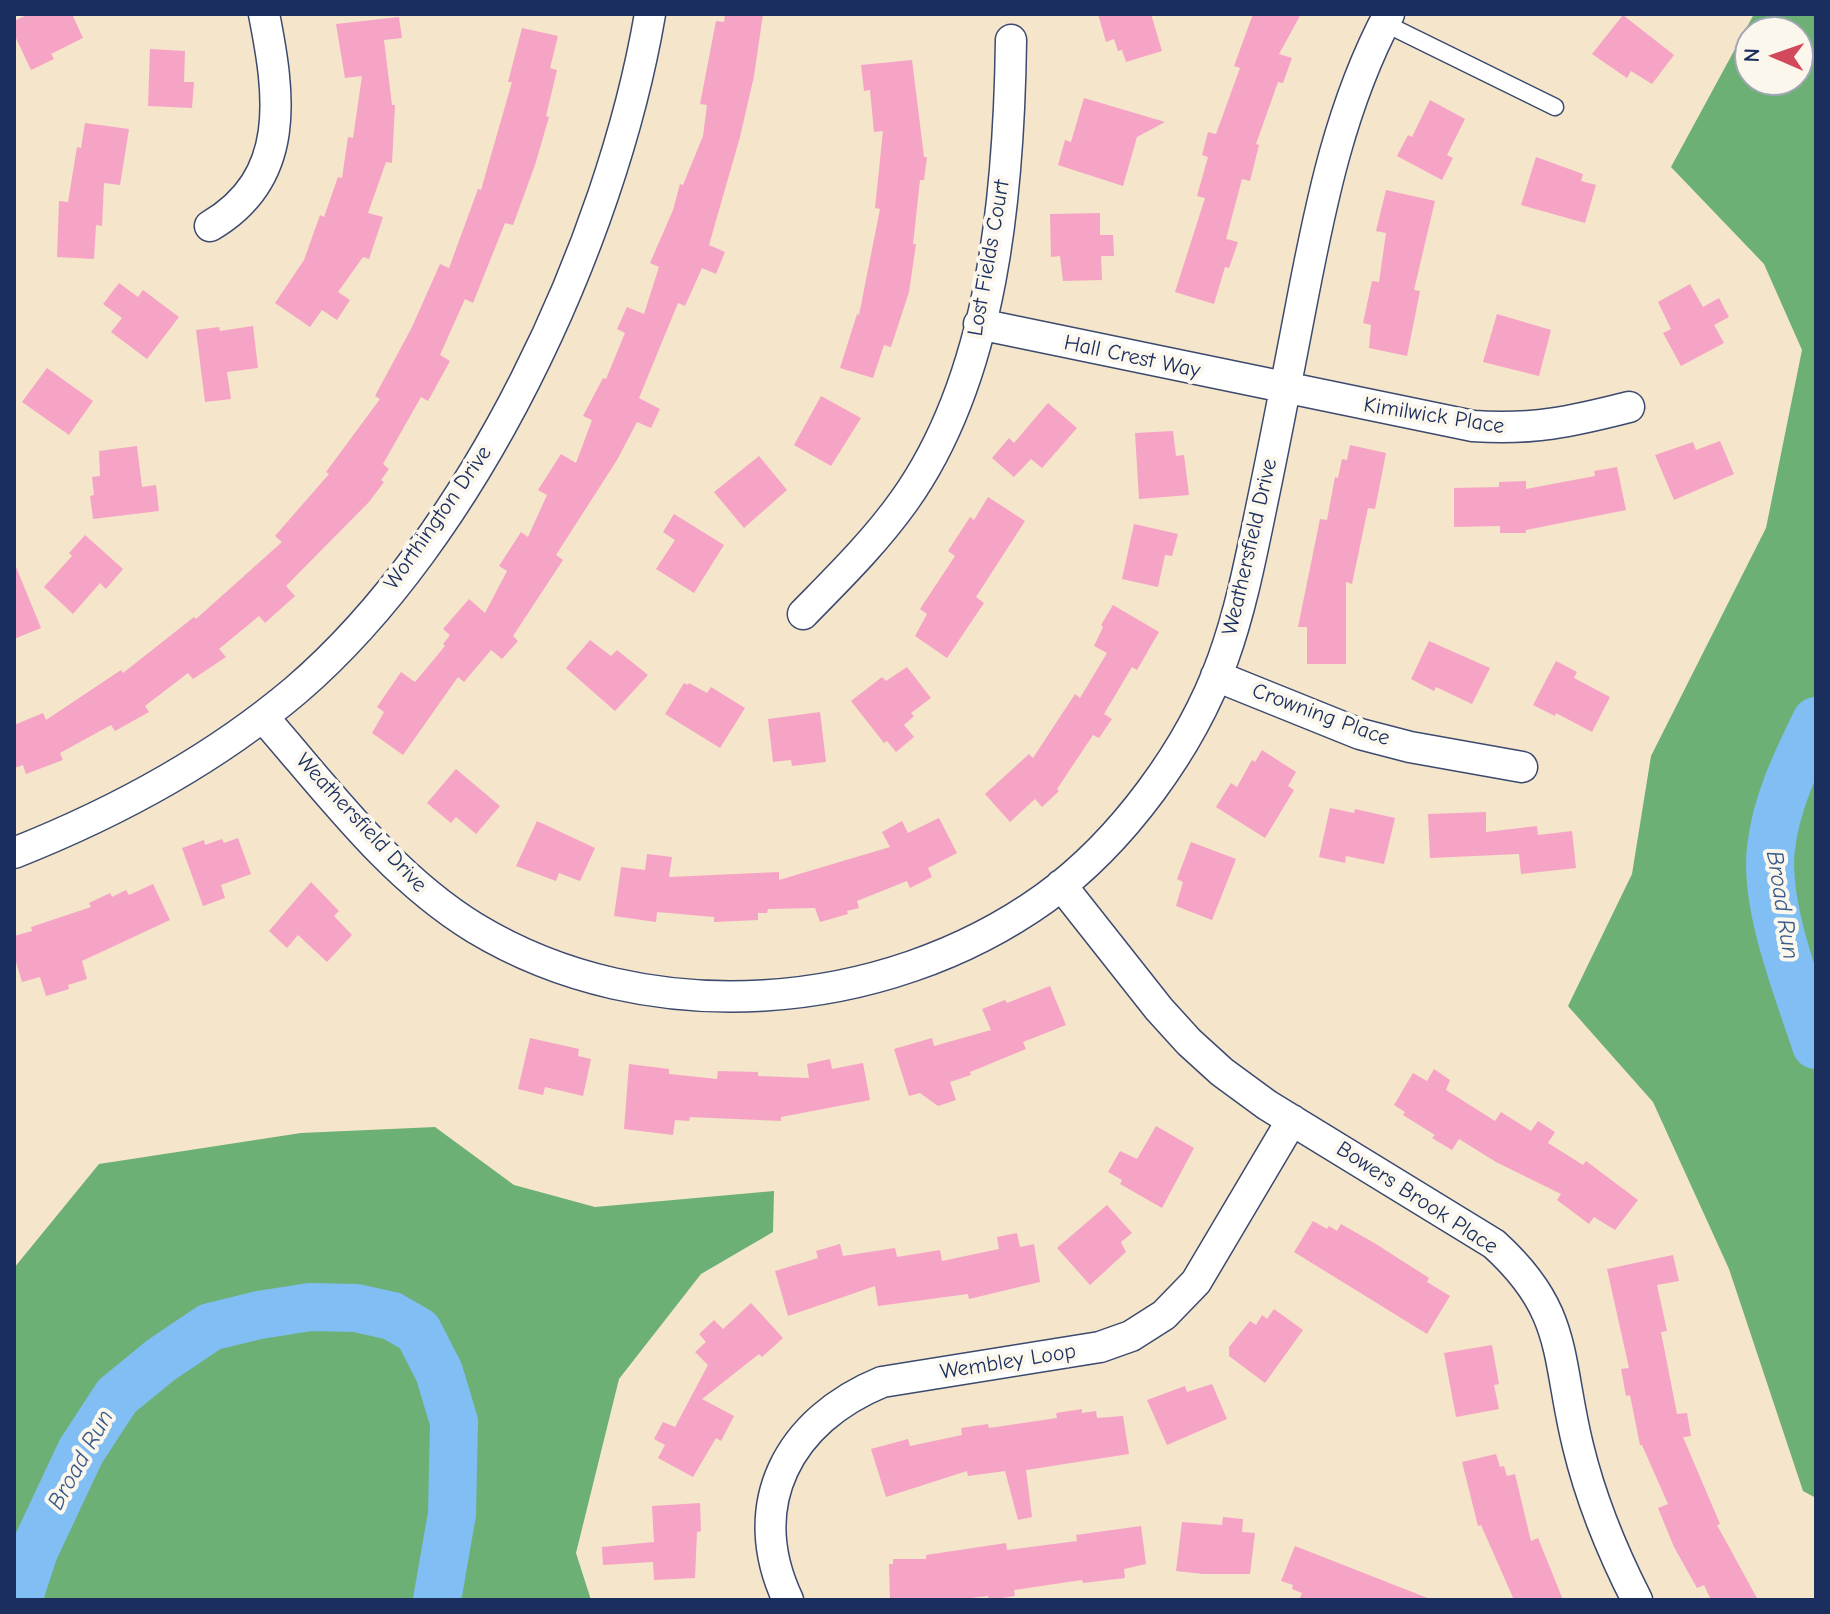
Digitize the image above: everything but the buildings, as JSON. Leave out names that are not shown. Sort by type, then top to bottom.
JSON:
[{"type":"street","points":[[210,226],[234,213],[249,196],[264,171],[272,144],[275,107],[273,71],[264,14]]},
{"type":"street","name":"Worthington Drive","points":[[14,853],[70,831],[156,786],[206,757],[263,717],[359,626],[422,548],[493,440],[534,363],[566,290],[620,138],[650,14]]},
{"type":"street","name":"Weathersfield Drive","points":[[263,717],[389,860],[430,896],[474,927],[523,953],[574,973],[618,985],[678,994],[738,996],[799,993],[847,985],[895,971],[987,933],[1061,885],[1111,838],[1148,793],[1193,724],[1216,676],[1244,593],[1320,207],[1337,141],[1355,89],[1386,19]]},
{"type":"street","name":"Lost Fields Court","points":[[803,614],[871,544],[905,499],[935,451],[961,387],[987,291],[1005,172],[1011,40]]},
{"type":"street","name":"Hall Crest Way","points":[[979,324],[1285,389]]},
{"type":"street","name":"Kimilwick Place","points":[[1285,389],[1473,426],[1516,429],[1559,425],[1629,407]]},
{"type":"street","name":"Crowning Place","points":[[1216,676],[1360,734],[1410,747],[1522,767]]},
{"type":"street","name":"Bowers Brook Place","points":[[1061,885],[1159,1009],[1222,1072],[1292,1120],[1494,1244],[1519,1266],[1542,1299],[1555,1330],[1589,1485],[1617,1561],[1637,1600]]},
{"type":"street","name":"Wembley Loop","points":[[788,1600],[777,1576],[770,1548],[774,1501],[788,1460],[801,1439],[822,1416],[853,1394],[882,1382],[1100,1347],[1131,1336],[1164,1315],[1196,1282],[1292,1120]]},
{"type":"lane","points":[[1386,19],[1555,107]]},
{"type":"green space","points":[[1816,14],[1816,1498],[1803,1491],[1729,1269],[1653,1102],[1568,1006],[1632,874],[1651,756],[1766,528],[1802,350],[1764,264],[1671,167],[1734,51],[1734,96],[1814,96],[1814,16],[1753,16]]},
{"type":"green space","points":[[435,1127],[514,1185],[595,1207],[774,1191],[773,1232],[701,1274],[619,1379],[576,1553],[591,1600],[14,1600],[14,1268],[99,1164],[301,1133]]},
{"type":"waterway","name":"Broad Run","points":[[1816,721],[1782,799],[1771,848],[1770,871],[1784,948],[1816,1045]]},
{"type":"waterway","name":"Broad Run","points":[[18,1600],[34,1551],[81,1451],[117,1396],[161,1360],[210,1327],[310,1307],[356,1308],[392,1316],[418,1331],[439,1372],[454,1422],[452,1514],[437,1600]]}]
